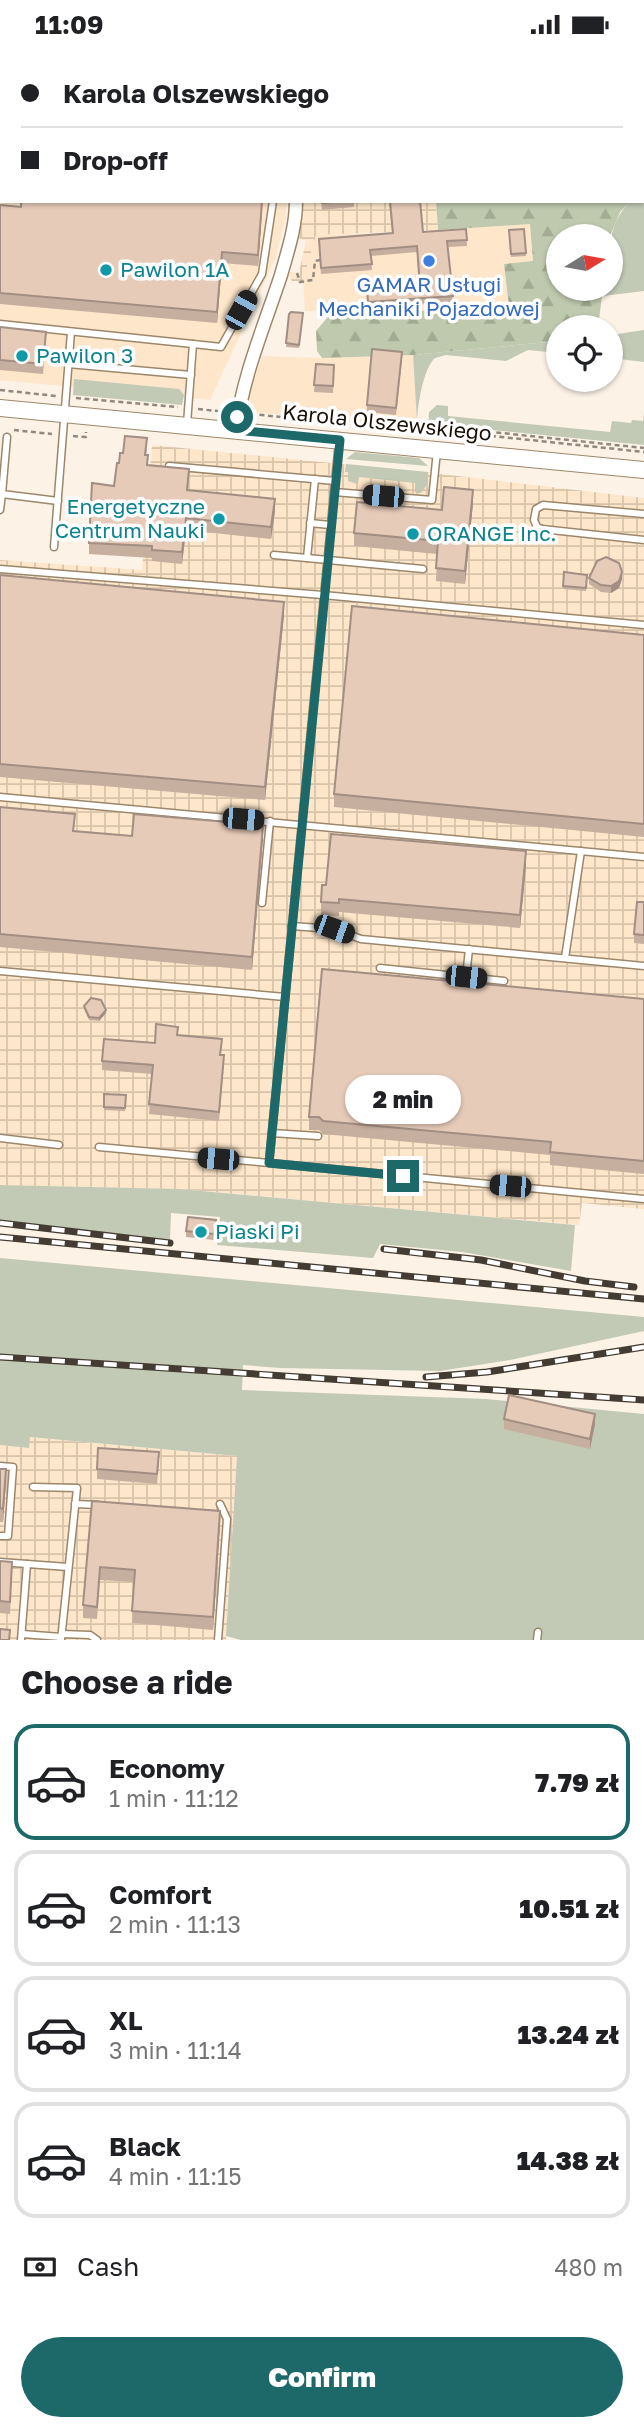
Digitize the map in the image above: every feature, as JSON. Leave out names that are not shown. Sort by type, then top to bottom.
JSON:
[{"type":"street","points":[[236,430],[238,413],[290,244],[296,203]]},
{"type":"street","name":"Karola Olszewskiego","points":[[0,408],[644,470]]},
{"type":"lane","points":[[0,324],[221,347],[262,274],[273,203]]},
{"type":"lane","points":[[54,547],[71,332]]},
{"type":"lane","points":[[187,425],[193,344]]},
{"type":"lane","points":[[68,364],[191,375]]},
{"type":"lane","points":[[0,510],[7,437]]},
{"type":"lane","points":[[269,1163],[340,440]]},
{"type":"lane","points":[[334,492],[432,501],[437,449]]},
{"type":"lane","points":[[169,466],[335,481]]},
{"type":"lane","points":[[307,558],[315,479]]},
{"type":"lane","points":[[2,494],[58,501]]},
{"type":"lane","points":[[644,514],[543,505],[536,509],[534,520],[537,527],[542,529],[644,540]]},
{"type":"lane","points":[[310,523],[330,525]]},
{"type":"lane","points":[[274,555],[423,569]]},
{"type":"lane","points":[[0,569],[644,625]]},
{"type":"lane","points":[[0,797],[644,857]]},
{"type":"lane","points":[[262,903],[270,821]]},
{"type":"lane","points":[[565,958],[581,851]]},
{"type":"lane","points":[[291,926],[334,929],[361,939],[644,966]]},
{"type":"lane","points":[[466,977],[469,949]]},
{"type":"lane","points":[[380,968],[504,981]]},
{"type":"lane","points":[[0,971],[285,997]]},
{"type":"lane","points":[[272,1133],[318,1136]]},
{"type":"lane","points":[[0,1138],[59,1145]]},
{"type":"lane","points":[[99,1147],[644,1199]]},
{"type":"lane","points":[[0,1466],[13,1467],[8,1536],[0,1536]]},
{"type":"lane","points":[[33,1486],[77,1489],[61,1637]]},
{"type":"lane","points":[[75,1504],[102,1505]]},
{"type":"lane","points":[[218,1640],[227,1519],[220,1504]]},
{"type":"lane","points":[[0,1562],[68,1567]]},
{"type":"lane","points":[[27,1564],[22,1637],[90,1635],[97,1640]]},
{"type":"path","points":[[297,273],[300,282],[310,282],[313,280],[316,261],[320,260]]},
{"type":"path","points":[[0,390],[466,435],[492,432],[644,448]]},
{"type":"path","points":[[13,430],[86,437]]},
{"type":"shaded area","points":[[0,203],[287,203],[286,218],[275,259],[210,400],[0,380]]},
{"type":"shaded area","points":[[300,203],[436,203],[438,230],[316,235],[303,281],[292,281],[287,272],[299,273],[306,241],[299,238]]},
{"type":"shaded area","points":[[530,223],[533,262],[504,264],[509,307],[365,313],[305,311],[303,281],[316,235],[399,233]]},
{"type":"shaded area","points":[[413,355],[417,421],[415,428],[244,411],[262,356],[322,358]]},
{"type":"shaded area","points":[[152,445],[441,474],[644,498],[644,1209],[582,1203],[579,1225],[180,1189],[0,1185],[0,560],[142,570]]},
{"type":"shaded area","points":[[29,1437],[237,1456],[226,1640],[0,1640],[0,1445],[28,1448]]},
{"type":"green space","points":[[436,203],[629,203],[620,212],[615,224],[546,224],[546,301],[601,301],[600,315],[546,315],[546,342],[413,355],[322,358],[317,351],[316,331],[332,312],[509,307],[504,264],[533,261],[530,224],[438,230]]},
{"type":"green space","points":[[629,203],[644,203],[644,291],[623,294],[623,224],[615,224]]},
{"type":"green space","points":[[644,330],[644,362],[623,359],[623,333]]},
{"type":"green space","points":[[546,342],[546,352],[528,350],[506,361],[446,355],[435,358],[424,378],[417,421],[413,355]]},
{"type":"green space","points":[[74,379],[179,389],[184,395],[182,405],[73,395]]},
{"type":"green space","points":[[437,405],[448,406],[448,416],[610,432],[612,421],[643,421],[644,413],[644,445],[492,430],[466,432],[428,429],[429,412]]},
{"type":"green space","points":[[355,452],[419,458],[428,466],[346,459]]},
{"type":"green space","points":[[346,464],[428,472],[427,484],[422,492],[417,494],[415,483],[359,477],[358,484],[348,481]]},
{"type":"green space","points":[[0,1185],[180,1189],[575,1225],[571,1271],[462,1252],[380,1244],[373,1258],[217,1245],[220,1217],[171,1213],[170,1240],[0,1220]]},
{"type":"green space","points":[[0,1258],[644,1317],[644,1331],[510,1360],[440,1371],[243,1365],[242,1390],[486,1399],[644,1414],[644,1640],[241,1640],[226,1636],[237,1456],[30,1437],[29,1448],[0,1445]]},
{"type":"building","points":[[21,203],[262,203],[258,255],[222,252],[217,312],[0,293],[0,205],[21,207]]},
{"type":"building","points":[[390,203],[420,203],[423,232],[466,229],[467,240],[447,241],[453,296],[368,302],[367,289],[420,287],[417,246],[370,250],[372,264],[321,268],[319,239],[393,233]]},
{"type":"building","points":[[524,229],[526,253],[511,254],[509,230]]},
{"type":"building","points":[[291,312],[303,313],[299,345],[286,343]]},
{"type":"building","name":"Pawilon 3","points":[[0,327],[46,332],[43,364],[0,360]]},
{"type":"building","points":[[372,349],[402,352],[396,408],[367,405]]},
{"type":"building","points":[[316,364],[334,365],[333,386],[314,385]]},
{"type":"building","points":[[125,436],[147,438],[147,465],[189,469],[187,490],[275,499],[271,527],[186,518],[182,552],[152,550],[152,546],[89,543],[92,483],[114,486]]},
{"type":"building","name":"ORANGE Inc.","points":[[444,487],[473,490],[465,571],[436,568],[438,541],[354,533],[357,502],[442,510]]},
{"type":"building","points":[[606,557],[619,563],[622,572],[619,581],[611,586],[601,585],[589,578],[597,561]]},
{"type":"building","points":[[564,572],[587,575],[586,588],[563,586]]},
{"type":"building","points":[[0,575],[284,602],[265,787],[0,764]]},
{"type":"building","points":[[352,606],[644,635],[644,824],[334,794]]},
{"type":"building","points":[[0,807],[75,814],[73,831],[132,836],[134,814],[263,825],[252,957],[0,934]]},
{"type":"building","points":[[331,834],[526,851],[520,915],[339,899],[339,903],[321,902],[322,885],[326,885]]},
{"type":"building","points":[[637,902],[644,902],[644,935],[634,934]]},
{"type":"building","points":[[322,969],[644,999],[644,1161],[550,1152],[551,1142],[323,1121],[319,1117],[309,1117]]},
{"type":"building","points":[[91,998],[101,1000],[106,1010],[99,1018],[89,1017],[84,1006]]},
{"type":"building","points":[[156,1024],[178,1027],[177,1035],[222,1039],[220,1055],[224,1055],[219,1112],[149,1104],[153,1065],[102,1061],[104,1039],[155,1043]]},
{"type":"building","points":[[104,1094],[126,1095],[125,1108],[104,1107]]},
{"type":"building","points":[[188,1217],[216,1220],[214,1234],[186,1231]]},
{"type":"building","points":[[509,1395],[595,1414],[590,1439],[504,1419]]},
{"type":"building","points":[[98,1448],[159,1452],[157,1474],[97,1469]]},
{"type":"building","points":[[0,1469],[6,1469],[3,1509],[0,1508]]},
{"type":"building","points":[[92,1501],[220,1511],[213,1617],[132,1611],[135,1570],[100,1567],[97,1607],[83,1605]]},
{"type":"building","points":[[0,1561],[12,1562],[10,1602],[0,1601]]},
{"type":"building","points":[[0,1629],[10,1630],[9,1640],[0,1640]]},
{"type":"railway","points":[[0,1223],[170,1243]]},
{"type":"railway","points":[[0,1237],[644,1299]]},
{"type":"railway","points":[[384,1249],[481,1260],[585,1281],[634,1287]]},
{"type":"railway","points":[[426,1377],[487,1372],[644,1347]]},
{"type":"railway","points":[[0,1357],[644,1400]]},
{"type":"place","name":"GAMAR Usługi Mechaniki Pojazdowej","points":[[429,261]]},
{"type":"place","name":"Pawilon 1A","points":[[106,270]]},
{"type":"place","name":"Pawilon 3","points":[[22,356]]},
{"type":"place","name":"Energetyczne Centrum Nauki","points":[[219,519]]},
{"type":"place","name":"ORANGE Inc.","points":[[413,534]]},
{"type":"place","name":"Piaski Pi","points":[[201,1232]]},
{"type":"route","points":[[237,417],[236,430],[340,440],[269,1163],[403,1176]]}]
